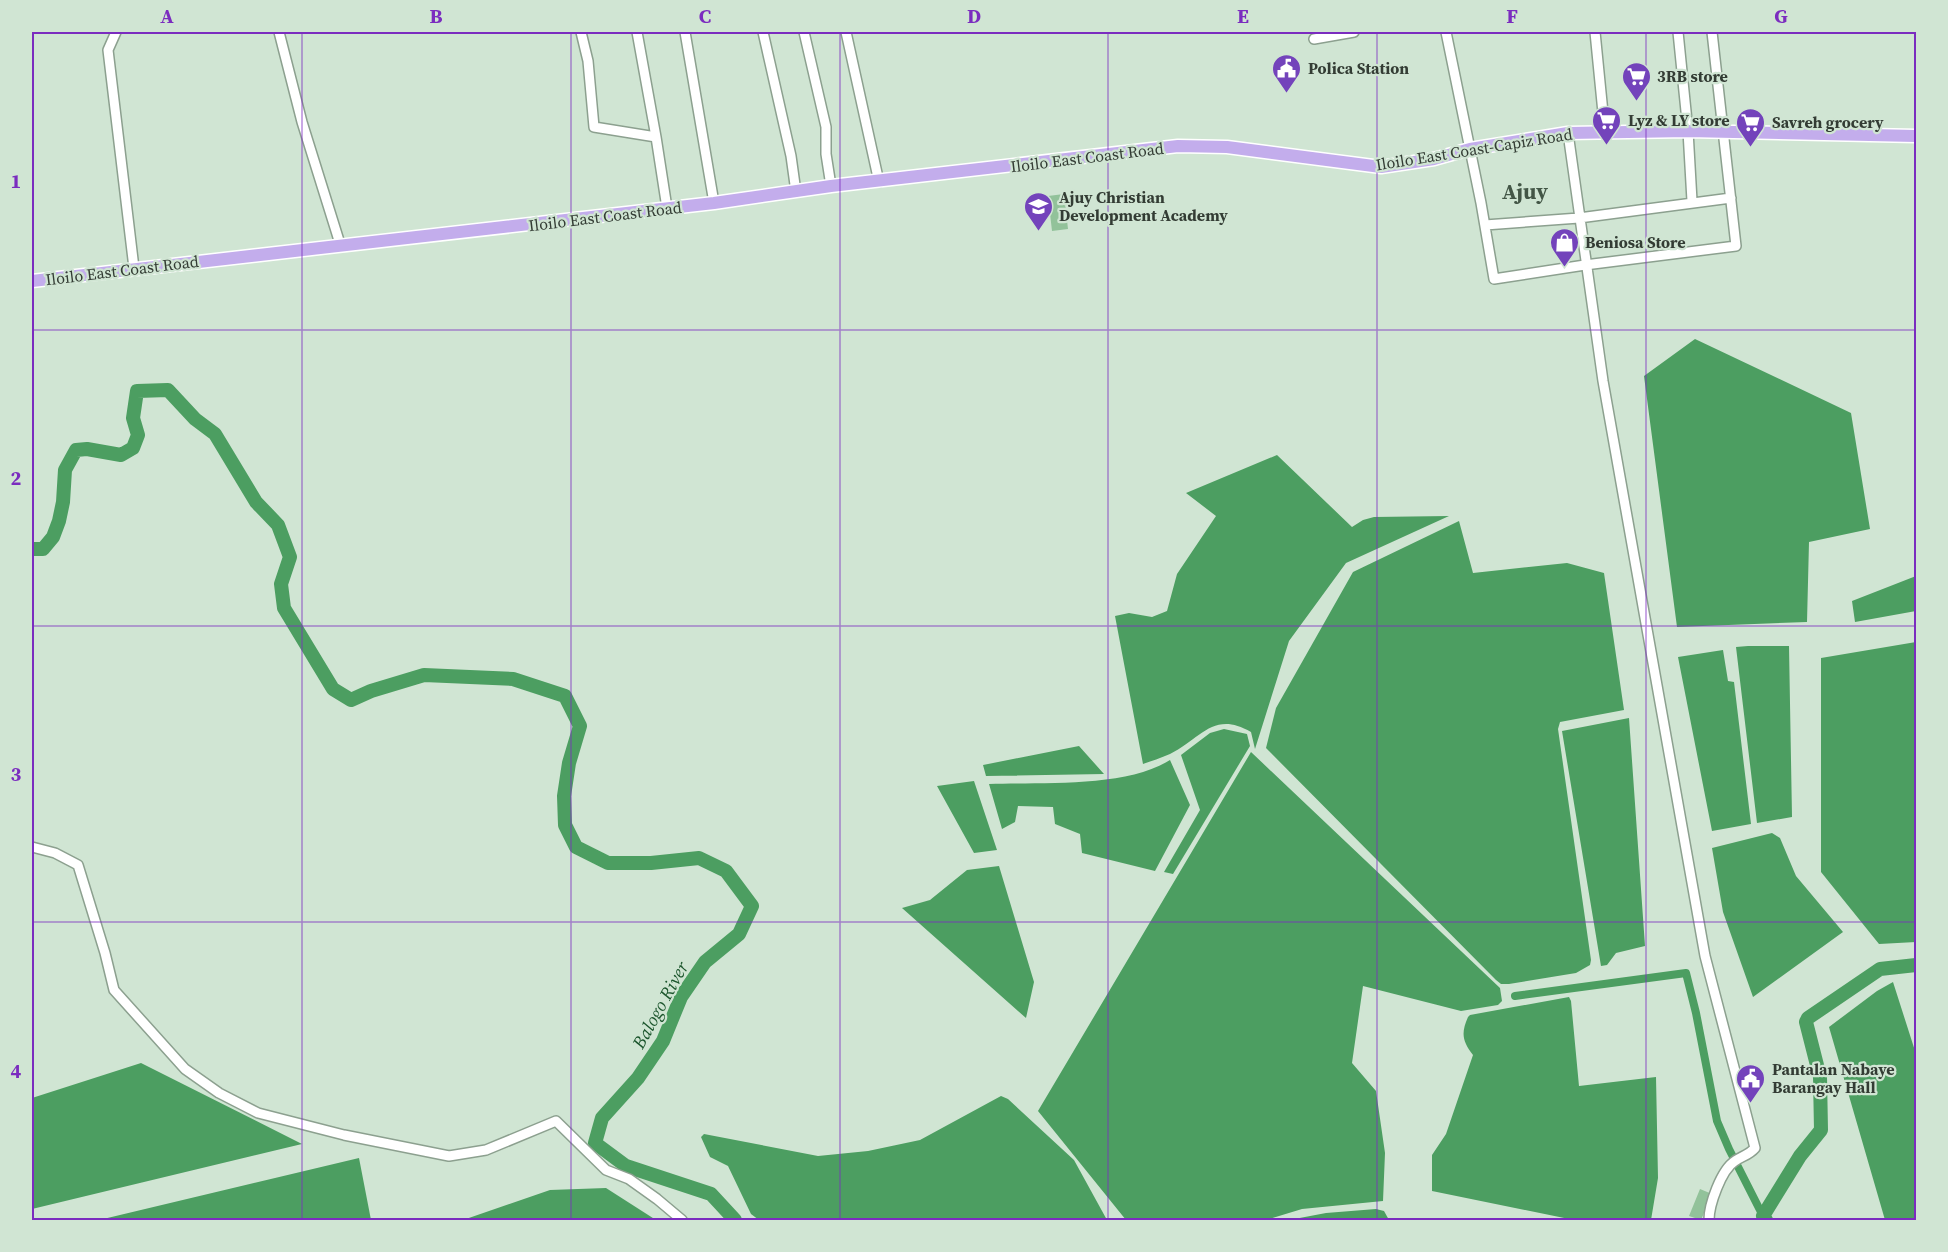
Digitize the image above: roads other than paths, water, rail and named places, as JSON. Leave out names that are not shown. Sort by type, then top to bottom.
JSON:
[{"type":"main road","name":"Iloilo East Coast-Capiz Road","points":[[1178,146],[1227,147],[1381,167],[1568,133],[1688,131],[1917,136]]},
{"type":"main road","name":"Iloilo East Coast Road","points":[[32,281],[341,247],[714,203],[831,186],[1178,146]]},
{"type":"street","points":[[116,32],[108,50],[134,268]]},
{"type":"street","points":[[279,32],[302,122],[341,247]]},
{"type":"street","points":[[583,32],[594,127],[656,137]]},
{"type":"street","points":[[637,32],[667,208]]},
{"type":"street","points":[[685,32],[714,203]]},
{"type":"street","points":[[763,32],[791,156],[796,192]]},
{"type":"street","points":[[804,32],[826,127],[826,154],[831,186]]},
{"type":"street","points":[[846,32],[879,182]]},
{"type":"street","points":[[1314,39],[1354,32]]},
{"type":"street","points":[[1446,32],[1494,279],[1736,246],[1712,32]]},
{"type":"street","points":[[1595,32],[1605,133]]},
{"type":"street","points":[[1678,32],[1692,201]]},
{"type":"street","points":[[1568,133],[1603,381],[1705,956],[1755,1148],[1733,1162],[1724,1174],[1709,1207],[1709,1221]]},
{"type":"street","points":[[1485,225],[1579,218],[1692,201],[1731,198]]},
{"type":"street","points":[[32,847],[55,854],[78,865],[105,952],[114,990],[185,1069],[219,1093],[258,1113],[344,1135],[449,1156],[486,1150],[556,1121],[606,1170],[629,1179],[657,1198],[682,1221]]},
{"type":"waterway","name":"Balogo River","points":[[32,549],[43,549],[53,537],[63,502],[65,470],[76,450],[87,449],[121,455],[133,448],[138,435],[133,418],[137,391],[168,390],[195,419],[215,434],[256,502],[278,525],[290,557],[281,584],[284,608],[333,689],[351,700],[371,691],[424,675],[513,679],[565,696],[580,726],[569,763],[564,796],[565,825],[576,847],[608,863],[651,863],[699,858],[726,871],[752,906],[739,934],[705,962],[681,997],[663,1041],[638,1078],[602,1118],[595,1143],[626,1166],[711,1194],[735,1220]]},
{"type":"waterway","points":[[1766,1220],[1763,1216],[1800,1156],[1821,1130],[1820,1077],[1806,1022],[1808,1018],[1880,969],[1916,965]]},
{"type":"waterway","points":[[1515,996],[1686,973],[1717,1121],[1763,1216]]},
{"type":"place","name":"Polica Station","points":[[1287,94]]},
{"type":"place","name":"3RB store","points":[[1636,102]]},
{"type":"place","name":"Lyz & LY store","points":[[1607,146]]},
{"type":"place","name":"Savreh grocery","points":[[1751,148]]},
{"type":"place","name":"Ajuy Christian Development Academy","points":[[1038,232]]},
{"type":"place","name":"Beniosa Store","points":[[1564,268]]},
{"type":"place","name":"Pantalan Nabaye Barangay Hall","points":[[1751,1104]]},
{"type":"district","name":"Ajuy","points":[[1525,191]]}]
